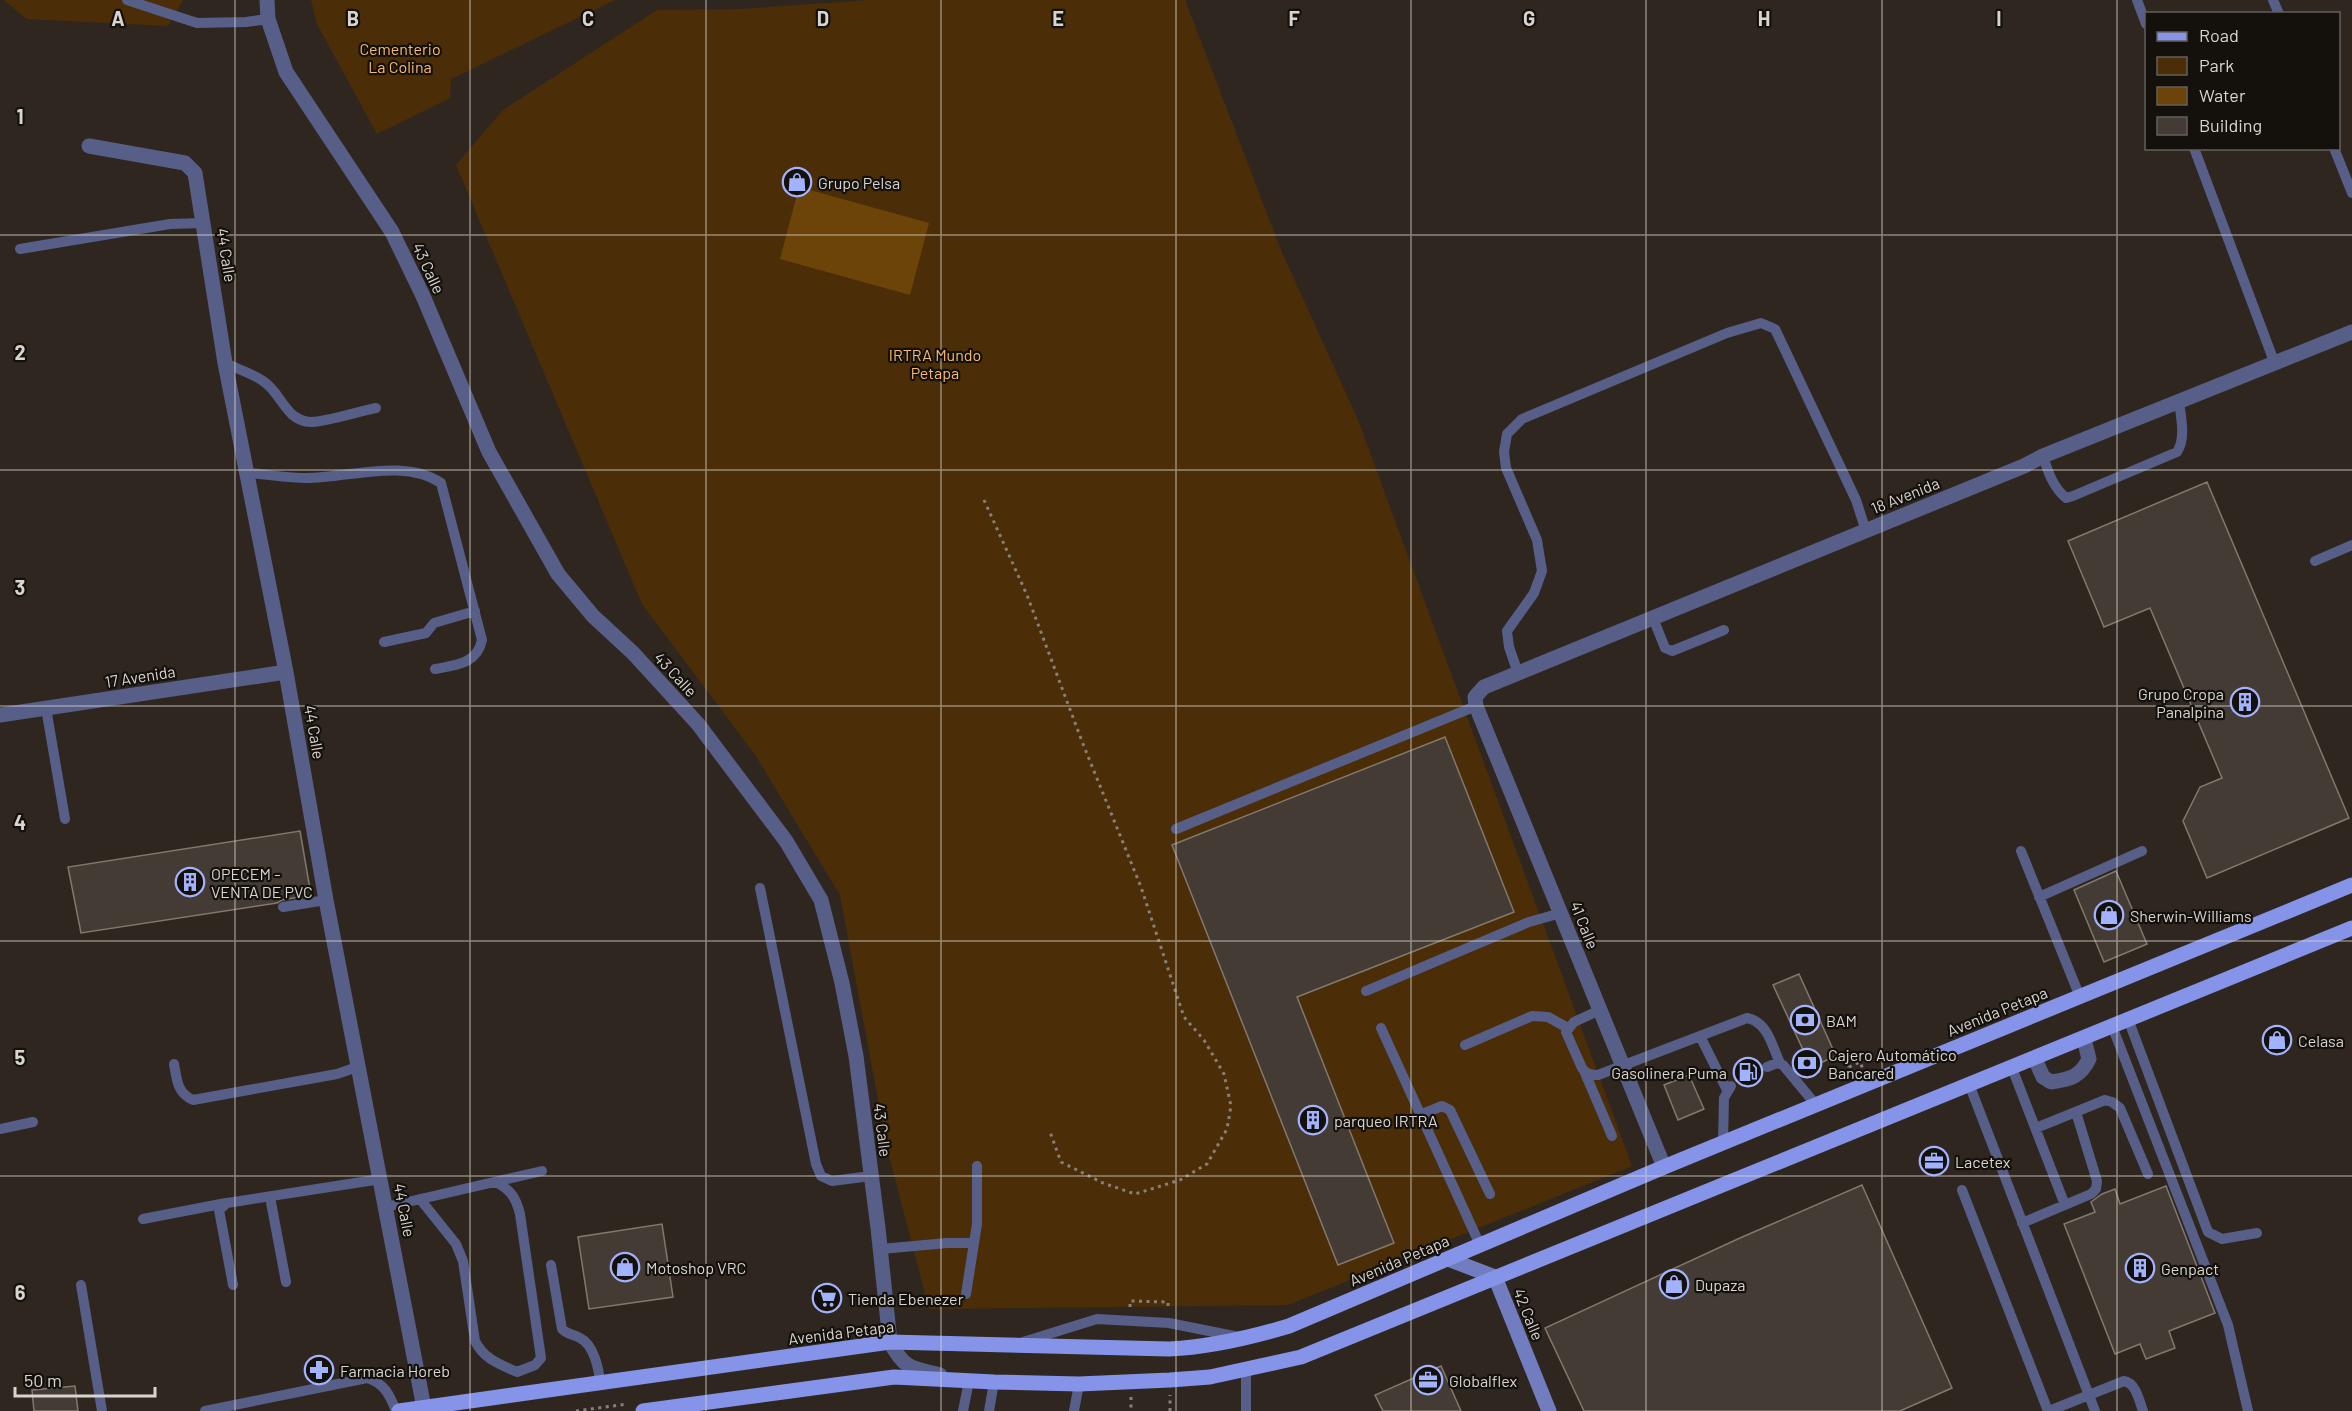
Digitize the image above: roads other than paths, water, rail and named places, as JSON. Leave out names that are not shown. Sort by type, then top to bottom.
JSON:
[{"type":"main road","name":"Avenida Petapa","points":[[401,1411],[890,1342],[1169,1349],[1203,1347],[1245,1339],[1289,1326],[1664,1167],[2352,885]]},
{"type":"main road","points":[[643,1411],[691,1407],[894,1377],[1079,1384],[1170,1380],[1246,1371],[1301,1357],[2352,928]]},
{"type":"street","name":"43 Calle","points":[[267,0],[268,18],[286,72],[392,232],[423,296],[489,452],[558,574],[593,616],[633,653],[698,724],[786,841],[821,900],[842,983],[856,1056],[890,1342],[897,1356],[908,1368],[965,1380]]},
{"type":"street","name":"44 Calle","points":[[88,146],[185,163],[195,173],[225,363],[286,672],[326,900],[360,1066],[424,1408]]},
{"type":"street","name":"18 Avenida","points":[[1476,701],[1484,687],[2043,456],[2352,332]]},
{"type":"street","name":"17 Avenida","points":[[0,715],[286,672]]},
{"type":"street","name":"41 Calle","points":[[1476,701],[1664,1167]]},
{"type":"street","points":[[2035,1059],[2043,1077],[2051,1082],[2068,1079],[2083,1072],[2089,1059],[2084,1039]]},
{"type":"street","name":"42 Calle","points":[[1448,1259],[1495,1277],[1549,1411]]},
{"type":"lane","points":[[127,0],[197,22],[246,22],[268,18]]},
{"type":"lane","points":[[2138,0],[2145,21]]},
{"type":"lane","points":[[2195,150],[2275,364]]},
{"type":"lane","points":[[2335,150],[2352,193]]},
{"type":"lane","points":[[20,249],[170,224],[204,224]]},
{"type":"lane","points":[[1518,673],[1509,647],[1507,630],[1534,593],[1542,571],[1537,540],[1506,468],[1504,452],[1507,434],[1522,419],[1727,333],[1761,323],[1775,329],[1856,500],[1866,531]]},
{"type":"lane","points":[[225,363],[264,381],[290,414],[298,419],[312,422],[376,408]]},
{"type":"lane","points":[[2043,456],[2050,477],[2061,494],[2066,498],[2073,496],[2177,452],[2180,447],[2182,423],[2179,402]]},
{"type":"lane","points":[[247,473],[306,478],[408,470],[428,474],[441,483],[483,640],[480,650],[467,662],[435,669]]},
{"type":"lane","points":[[2315,561],[2352,545]]},
{"type":"lane","points":[[384,642],[426,633],[434,623],[475,611]]},
{"type":"lane","points":[[1653,618],[1665,648],[1672,651],[1724,630]]},
{"type":"lane","points":[[1176,829],[1476,701]]},
{"type":"lane","points":[[46,708],[65,819]]},
{"type":"lane","points":[[2021,851],[2080,997]]},
{"type":"lane","points":[[2039,897],[2142,851]]},
{"type":"lane","points":[[760,888],[816,1164],[821,1176],[832,1181],[871,1176]]},
{"type":"lane","points":[[283,907],[326,900]]},
{"type":"lane","points":[[1366,991],[1529,922],[1560,913]]},
{"type":"lane","points":[[1600,1010],[1574,1022],[1566,1032],[1612,1136]]},
{"type":"lane","points":[[1465,1045],[1532,1016],[1548,1017],[1568,1028]]},
{"type":"lane","points":[[1585,1073],[1598,1075],[1748,1018],[1763,1025],[1780,1064],[1816,1104]]},
{"type":"lane","points":[[2128,1019],[2208,1232],[2222,1239],[2257,1233]]},
{"type":"lane","points":[[2112,1026],[2228,1325],[2248,1411]]},
{"type":"lane","points":[[1381,1028],[1480,1245]]},
{"type":"lane","points":[[1700,1036],[1729,1088],[1722,1115],[1723,1143]]},
{"type":"lane","points":[[174,1064],[178,1087],[184,1096],[193,1100],[336,1074],[360,1066]]},
{"type":"lane","points":[[1767,1067],[1780,1064]]},
{"type":"lane","points":[[2012,1068],[2065,1205]]},
{"type":"lane","points":[[1969,1084],[2095,1411]]},
{"type":"lane","points":[[2036,1128],[2105,1100],[2112,1102],[2120,1108],[2148,1174]]},
{"type":"lane","points":[[1420,1115],[1442,1106],[1450,1110],[1490,1194]]},
{"type":"lane","points":[[2022,1223],[2091,1194],[2096,1189],[2097,1181],[2076,1112]]},
{"type":"lane","points":[[0,1129],[33,1122]]},
{"type":"lane","points":[[966,1294],[977,1224],[977,1166]]},
{"type":"lane","points":[[386,1207],[542,1171]]},
{"type":"lane","points":[[143,1219],[226,1203],[381,1179]]},
{"type":"lane","points":[[420,1199],[456,1244],[463,1261],[475,1341],[480,1350],[488,1359],[517,1372],[535,1365],[541,1358],[518,1207],[508,1188],[496,1182]]},
{"type":"lane","points":[[1962,1190],[2048,1411],[2124,1381],[2130,1382],[2143,1411]]},
{"type":"lane","points":[[270,1197],[286,1282]]},
{"type":"lane","points":[[226,1203],[219,1210],[233,1285]]},
{"type":"lane","points":[[880,1249],[974,1243]]},
{"type":"lane","points":[[551,1266],[562,1329],[567,1334],[580,1337],[588,1343],[598,1369],[600,1383]]},
{"type":"lane","points":[[81,1285],[102,1411]]},
{"type":"lane","points":[[1013,1345],[1097,1318],[1168,1323],[1245,1339]]},
{"type":"lane","points":[[1246,1371],[1246,1411]]},
{"type":"lane","points":[[205,1411],[367,1378],[377,1381],[401,1411]]},
{"type":"lane","points":[[963,1411],[965,1380]]},
{"type":"lane","points":[[989,1411],[994,1382]]},
{"type":"lane","points":[[1074,1411],[1079,1384]]},
{"type":"water","points":[[799,187],[929,223],[910,295],[780,259]]},
{"type":"place","name":"Grupo Pelsa","points":[[797,182]]},
{"type":"place","name":"Grupo Cropa Panalpina","points":[[2245,702]]},
{"type":"place","name":"OPECEM - VENTA DE PVC","points":[[190,882]]},
{"type":"place","name":"Sherwin-Williams","points":[[2109,915]]},
{"type":"place","name":"BAM","points":[[1805,1020]]},
{"type":"place","name":"Celasa","points":[[2277,1040]]},
{"type":"place","name":"Cajero Automático Bancared","points":[[1807,1063]]},
{"type":"place","name":"Gasolinera Puma","points":[[1748,1072]]},
{"type":"place","name":"parqueo IRTRA","points":[[1313,1120]]},
{"type":"place","name":"Lacetex","points":[[1934,1161]]},
{"type":"place","name":"Motoshop VRC","points":[[625,1267]]},
{"type":"place","name":"Genpact","points":[[2140,1268]]},
{"type":"place","name":"Dupaza","points":[[1674,1284]]},
{"type":"place","name":"Tienda Ebenezer","points":[[827,1298]]},
{"type":"place","name":"Farmacia Horeb","points":[[319,1370]]},
{"type":"place","name":"Globalflex","points":[[1428,1380]]},
{"type":"park label","name":"Cementerio La Colina","points":[[400,57]]},
{"type":"park label","name":"IRTRA Mundo Petapa","points":[[935,363]]}]
